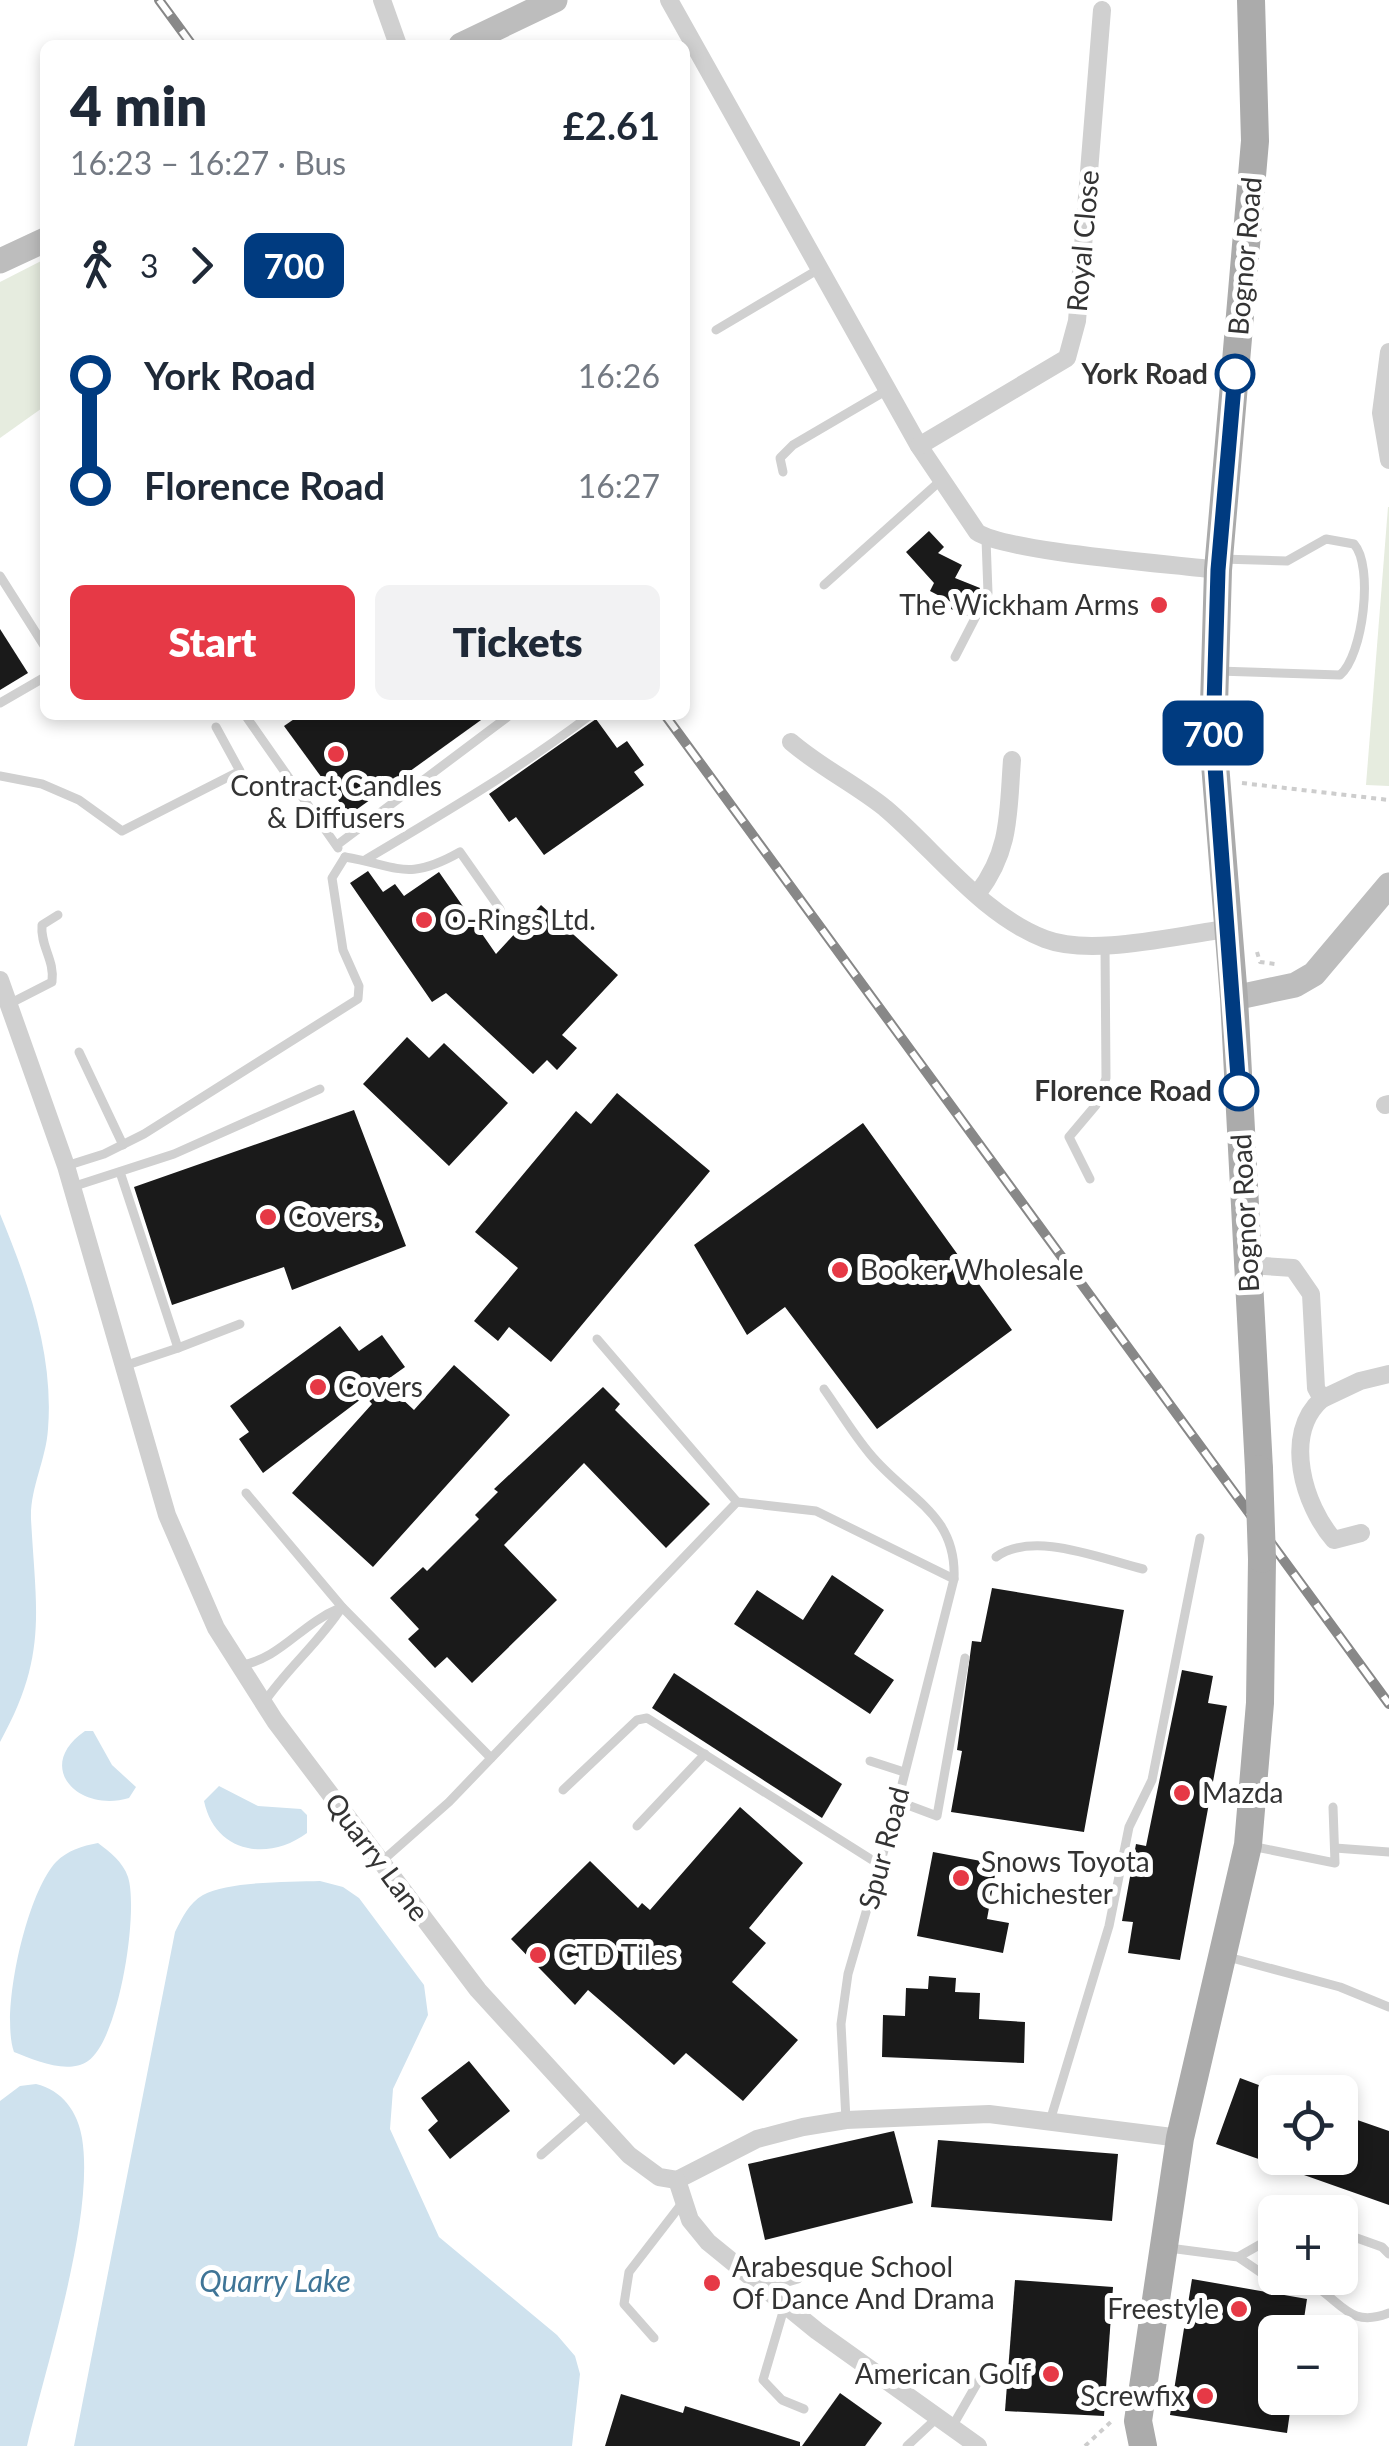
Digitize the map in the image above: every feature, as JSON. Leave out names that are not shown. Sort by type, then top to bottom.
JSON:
[{"type":"main road","name":"Bognor Road","points":[[1140,2433],[1161,2247],[1180,2138],[1248,1845],[1260,1703],[1259,1469],[1234,998],[1240,934],[1217,782],[1215,670],[1218,564],[1255,141],[1251,0]]},
{"type":"main road","points":[[1121,2446],[1140,2433]]},
{"type":"street","points":[[382,0],[396,40]]},
{"type":"street","points":[[472,40],[555,0]]},
{"type":"street","points":[[669,0],[939,482],[986,538],[1218,564]]},
{"type":"street","name":"Royal Close","points":[[918,446],[1068,358],[1077,321],[1102,10]]},
{"type":"street","points":[[0,261],[40,242]]},
{"type":"street","points":[[1389,352],[1381,412],[1389,460]]},
{"type":"street","points":[[790,742],[822,770],[882,806],[978,893],[1010,919],[1046,940],[1086,946],[1240,934]]},
{"type":"street","points":[[978,893],[998,868],[1005,847],[1012,760]]},
{"type":"street","points":[[1234,998],[1295,985],[1314,974],[1389,885]]},
{"type":"street","name":"Quarry Lane","points":[[0,980],[66,1166],[167,1515],[198,1592],[239,1666],[263,1704],[478,1990],[628,2155],[659,2177],[676,2180]]},
{"type":"street","points":[[1248,1265],[1293,1268],[1306,1284],[1311,1294],[1316,1388],[1322,1399]]},
{"type":"street","points":[[1361,1533],[1334,1540],[1309,1500],[1302,1431],[1308,1414],[1322,1399],[1360,1380],[1389,1374]]},
{"type":"street","points":[[978,2446],[785,2305],[708,2242],[690,2220],[676,2180],[694,2175],[757,2139],[846,2120],[989,2114],[1180,2138]]},
{"type":"lane","points":[[716,330],[820,269]]},
{"type":"lane","points":[[783,472],[780,458],[793,445],[887,390]]},
{"type":"lane","points":[[824,586],[939,482]]},
{"type":"lane","points":[[956,656],[988,593],[986,538]]},
{"type":"lane","points":[[1215,670],[1340,675],[1357,654],[1365,562],[1354,544],[1326,540],[1287,561],[1218,564]]},
{"type":"lane","points":[[0,576],[40,639]]},
{"type":"lane","points":[[0,703],[40,680]]},
{"type":"lane","points":[[249,720],[345,857],[396,872],[420,870],[460,852],[500,909]]},
{"type":"lane","points":[[337,845],[503,720]]},
{"type":"lane","points":[[365,860],[498,775],[530,761],[584,720]]},
{"type":"lane","points":[[0,776],[42,784],[79,800],[122,831],[240,771],[216,727]]},
{"type":"lane","points":[[66,1166],[123,1145],[358,998],[359,986],[343,950],[332,878],[345,857]]},
{"type":"lane","points":[[10,1004],[52,982],[54,968],[40,940],[42,924],[58,915]]},
{"type":"lane","points":[[1090,1178],[1069,1138],[1096,1105],[1106,1078],[1105,943]]},
{"type":"lane","points":[[78,1052],[123,1145]]},
{"type":"lane","points":[[70,1188],[174,1154],[320,1089]]},
{"type":"lane","points":[[120,1172],[178,1348]]},
{"type":"lane","points":[[126,1365],[240,1324]]},
{"type":"lane","points":[[597,1339],[737,1502],[816,1511],[954,1579],[955,1553],[948,1534],[934,1515],[870,1455],[824,1389]]},
{"type":"lane","points":[[246,1493],[342,1607],[491,1758]]},
{"type":"lane","points":[[380,1862],[491,1758],[737,1502]]},
{"type":"lane","points":[[1050,2121],[1108,1926],[1130,1827],[1152,1780],[1200,1538]]},
{"type":"lane","points":[[996,1557],[1007,1550],[1051,1547],[1143,1569]]},
{"type":"lane","name":"Spur Road","points":[[846,2120],[842,2024],[846,1990],[954,1579]]},
{"type":"lane","points":[[239,1666],[268,1661],[310,1620],[342,1607]]},
{"type":"lane","points":[[263,1704],[281,1677],[324,1635],[342,1607]]},
{"type":"lane","points":[[897,1802],[937,1816],[965,1658]]},
{"type":"lane","points":[[562,1790],[637,1720],[647,1718],[880,1866]]},
{"type":"lane","points":[[637,1826],[705,1754]]},
{"type":"lane","points":[[870,1761],[904,1772]]},
{"type":"lane","points":[[1248,1845],[1336,1864],[1333,1807]]},
{"type":"lane","points":[[1335,1848],[1389,1852]]},
{"type":"lane","points":[[1225,1957],[1340,1988],[1389,2007]]},
{"type":"lane","points":[[541,2154],[589,2113]]},
{"type":"lane","points":[[654,2338],[624,2304],[624,2284],[683,2202]]},
{"type":"lane","points":[[1358,2238],[1382,2247],[1389,2254]]},
{"type":"lane","points":[[1238,2256],[1258,2245]]},
{"type":"lane","points":[[1161,2247],[1238,2256],[1258,2271]]},
{"type":"lane","points":[[764,2289],[798,2279]]},
{"type":"lane","points":[[1325,2295],[1340,2310],[1372,2319],[1389,2313]]},
{"type":"lane","points":[[785,2305],[763,2380],[782,2400],[804,2409]]},
{"type":"lane","points":[[907,2446],[945,2422],[979,2380]]},
{"type":"path","points":[[1217,782],[1389,800]]},
{"type":"path","points":[[1240,934],[1260,962],[1282,966]]},
{"type":"shaded area","points":[[40,262],[40,410],[0,438],[0,282]]},
{"type":"shaded area","points":[[1389,507],[1389,786],[1366,785]]},
{"type":"water","points":[[0,1214],[37,1319],[49,1401],[47,1440],[31,1508],[36,1607],[32,1658],[26,1684],[0,1742]]},
{"type":"water","points":[[85,1731],[93,1731],[112,1765],[136,1787],[129,1798],[94,1799],[69,1784],[63,1772],[63,1759],[70,1745]]},
{"type":"water","points":[[219,1786],[258,1806],[301,1809],[307,1815],[307,1833],[276,1848],[245,1847],[231,1842],[219,1832],[204,1801]]},
{"type":"water","points":[[98,1843],[119,1862],[128,1877],[131,1918],[124,1974],[109,2028],[99,2048],[80,2065],[51,2065],[14,2052],[10,2010],[18,1954],[35,1900],[56,1862],[75,1849]]},
{"type":"water","name":"Quarry Lake","points":[[320,1881],[343,1887],[359,1898],[424,1985],[428,2015],[393,2089],[390,2129],[439,2237],[557,2335],[575,2356],[580,2374],[572,2446],[74,2446],[175,1932],[194,1902],[214,1890],[260,1883]]},
{"type":"water","points":[[36,2084],[54,2091],[77,2119],[84,2171],[82,2208],[66,2291],[27,2446],[0,2446],[0,2101],[20,2086]]},
{"type":"building","points":[[929,531],[944,547],[938,553],[962,565],[955,578],[980,588],[967,616],[951,609],[953,603],[930,591],[934,583],[906,552]]},
{"type":"building","points":[[0,629],[28,673],[0,690]]},
{"type":"building","points":[[293,720],[481,720],[349,815],[284,726]]},
{"type":"building","points":[[595,720],[617,748],[627,741],[644,765],[634,772],[644,785],[544,855],[516,817],[509,822],[489,794]]},
{"type":"building","points":[[368,871],[383,892],[395,884],[404,896],[439,872],[496,954],[541,905],[618,975],[562,1035],[577,1048],[557,1070],[547,1060],[533,1074],[446,993],[432,1002],[350,883]]},
{"type":"building","points":[[407,1037],[429,1058],[444,1043],[508,1103],[449,1166],[363,1084]]},
{"type":"building","points":[[617,1093],[710,1171],[551,1362],[509,1327],[498,1341],[474,1321],[518,1268],[475,1232],[576,1111],[591,1124]]},
{"type":"building","name":"Covers.","points":[[354,1110],[406,1246],[292,1290],[284,1267],[172,1305],[134,1187]]},
{"type":"building","name":"Booker Wholesale","points":[[863,1123],[1012,1330],[877,1429],[785,1307],[747,1335],[694,1245]]},
{"type":"building","points":[[340,1326],[359,1351],[382,1335],[405,1367],[384,1382],[414,1410],[454,1365],[510,1415],[373,1567],[292,1493],[372,1404],[365,1396],[263,1473],[239,1439],[249,1432],[230,1406]]},
{"type":"building","points":[[603,1387],[620,1404],[615,1410],[710,1504],[666,1548],[584,1463],[504,1545],[557,1600],[472,1683],[447,1657],[435,1668],[408,1639],[419,1629],[390,1598],[423,1567],[427,1571],[479,1519],[475,1515],[498,1492],[494,1489]]},
{"type":"building","points":[[832,1575],[884,1610],[854,1654],[894,1680],[870,1714],[734,1624],[757,1590],[803,1620]]},
{"type":"building","points":[[992,1588],[1124,1610],[1084,1832],[951,1812],[962,1751],[957,1750],[972,1641],[981,1642]]},
{"type":"building","name":"Mazda","points":[[1182,1670],[1213,1676],[1208,1703],[1227,1706],[1180,1960],[1128,1953],[1133,1922],[1122,1921],[1136,1844],[1146,1846]]},
{"type":"building","points":[[674,1673],[842,1784],[822,1818],[652,1708]]},
{"type":"building","points":[[740,1807],[803,1863],[749,1928],[766,1943],[732,1982],[798,2040],[743,2101],[686,2053],[674,2065],[588,1990],[575,2005],[511,1939],[590,1861],[638,1908],[642,1903],[650,1910]]},
{"type":"building","points":[[933,1852],[997,1864],[987,1919],[1009,1923],[1003,1953],[917,1936]]},
{"type":"building","points":[[929,1976],[956,1978],[955,1992],[980,1993],[979,2019],[1025,2022],[1024,2063],[882,2057],[883,2015],[905,2016],[906,1988],[928,1989]]},
{"type":"building","points":[[469,2061],[510,2111],[450,2159],[428,2130],[438,2121],[421,2098]]},
{"type":"building","points":[[1240,2078],[1258,2085],[1258,2159],[1216,2144]]},
{"type":"building","points":[[1358,2120],[1389,2131],[1389,2205],[1304,2175],[1358,2175]]},
{"type":"building","points":[[894,2131],[913,2203],[765,2240],[748,2164]]},
{"type":"building","points":[[938,2140],[1118,2154],[1112,2221],[931,2207]]},
{"type":"building","points":[[1192,2279],[1258,2290],[1258,2295],[1307,2299],[1305,2315],[1258,2315],[1258,2415],[1290,2415],[1287,2433],[1170,2415]]},
{"type":"building","points":[[1015,2280],[1113,2287],[1104,2416],[1005,2411]]},
{"type":"building","points":[[840,2393],[882,2423],[865,2446],[802,2446]]},
{"type":"building","points":[[621,2394],[683,2413],[685,2406],[800,2442],[800,2446],[605,2446]]},
{"type":"railway","points":[[159,0],[188,40]]},
{"type":"railway","points":[[669,720],[1389,1704]]},
{"type":"bus line","name":"700","points":[[1235,374],[1218,570],[1213,739],[1239,1091]]},
{"type":"place","name":"York Road","points":[[1235,374]]},
{"type":"place","name":"The Wickham Arms","points":[[1159,605]]},
{"type":"place","name":"Contract Candles & Diffusers","points":[[336,754]]},
{"type":"place","name":"O-Rings Ltd.","points":[[424,920]]},
{"type":"place","name":"Florence Road","points":[[1239,1091]]},
{"type":"place","name":"Covers.","points":[[268,1217]]},
{"type":"place","name":"Booker Wholesale","points":[[840,1270]]},
{"type":"place","name":"Covers","points":[[318,1387]]},
{"type":"place","name":"Mazda","points":[[1182,1793]]},
{"type":"place","name":"Snows Toyota Chichester","points":[[961,1878]]},
{"type":"place","name":"CTD Tiles","points":[[538,1955]]},
{"type":"place","name":"Arabesque School Of Dance And Drama","points":[[712,2283]]},
{"type":"place","name":"Freestyle","points":[[1239,2309]]},
{"type":"place","name":"American Golf","points":[[1051,2374]]},
{"type":"place","name":"Screwfix","points":[[1205,2396]]}]
